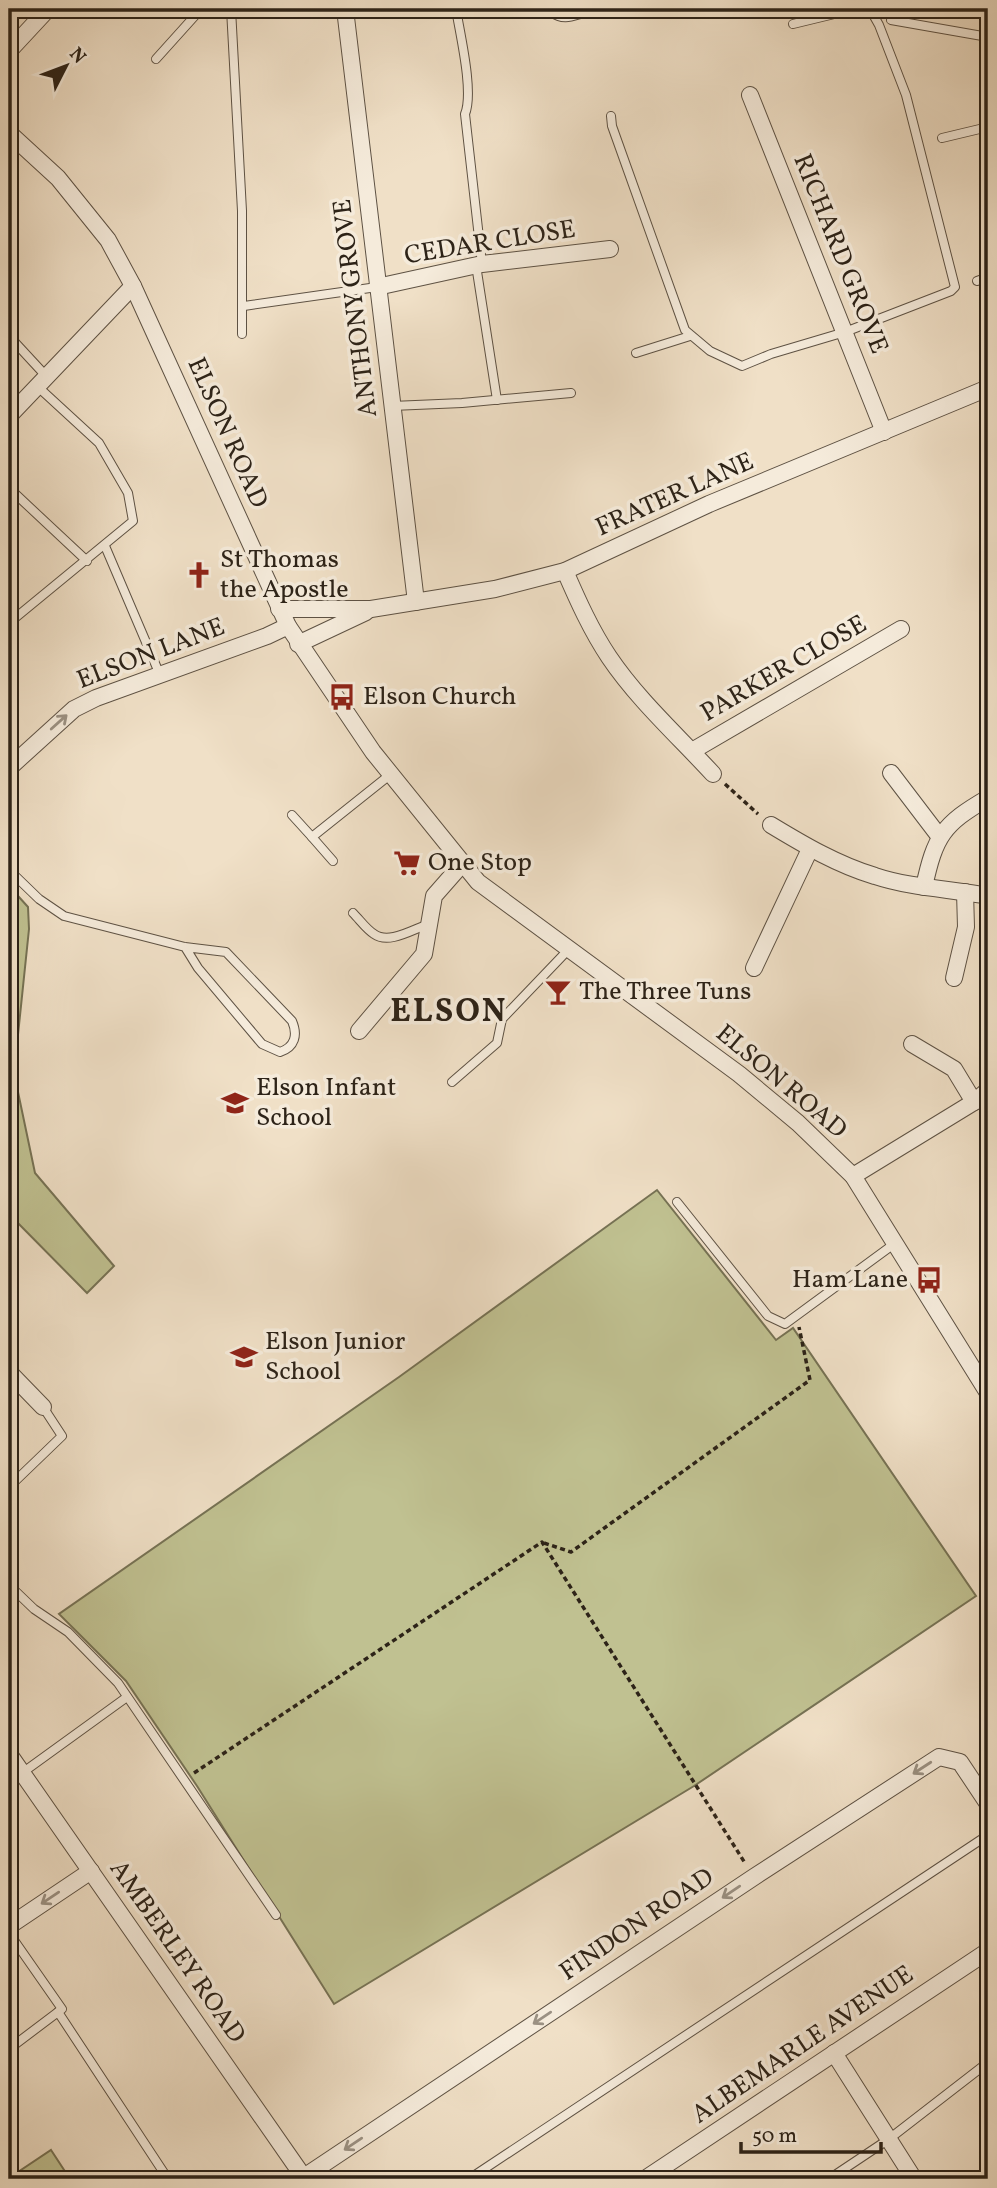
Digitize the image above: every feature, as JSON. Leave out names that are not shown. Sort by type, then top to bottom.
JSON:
[{"type":"street","points":[[9,51],[48,9]]},
{"type":"street","name":"ANTHONY GROVE","points":[[345,9],[416,602]]},
{"type":"street","points":[[554,9],[566,14],[583,9]]},
{"type":"street","name":"RICHARD GROVE","points":[[750,94],[884,432]]},
{"type":"street","name":"ELSON ROAD","points":[[9,133],[58,178],[108,240],[133,286],[279,609],[298,643],[373,752],[478,882],[739,1074],[798,1123],[853,1176],[988,1393]]},
{"type":"street","name":"CEDAR CLOSE","points":[[377,287],[479,265],[610,249]]},
{"type":"street","points":[[9,416],[133,286]]},
{"type":"street","name":"FRATER LANE","points":[[279,609],[371,609],[495,589],[565,571],[709,504],[987,392]]},
{"type":"street","points":[[565,571],[586,618],[610,658],[650,708],[713,774]]},
{"type":"street","name":"FRATER LANE","points":[[298,643],[371,609]]},
{"type":"street","name":"ELSON LANE","points":[[9,768],[74,709],[96,698],[288,626]]},
{"type":"street","name":"PARKER CLOSE","points":[[692,751],[901,629]]},
{"type":"street","points":[[891,773],[939,836]]},
{"type":"street","points":[[924,887],[930,859],[939,836],[967,811],[988,798]]},
{"type":"street","points":[[771,825],[810,849],[875,876],[924,887],[988,896]]},
{"type":"street","points":[[754,968],[810,849]]},
{"type":"street","points":[[359,1031],[424,954],[434,896],[463,863]]},
{"type":"street","points":[[954,978],[966,927],[965,892]]},
{"type":"street","points":[[912,1044],[954,1069],[974,1102]]},
{"type":"street","points":[[853,1176],[974,1102],[988,1090]]},
{"type":"street","points":[[9,1372],[43,1406]]},
{"type":"street","name":"AMBERLEY ROAD","points":[[9,1754],[305,2178]]},
{"type":"street","name":"FINDON ROAD","points":[[305,2178],[754,1877],[939,1757],[960,1762],[988,1804]]},
{"type":"street","points":[[9,1926],[91,1871]]},
{"type":"street","name":"ALBEMARLE AVENUE","points":[[645,2179],[988,1951]]},
{"type":"street","points":[[834,2053],[914,2179]]},
{"type":"lane","points":[[156,60],[201,9]]},
{"type":"lane","points":[[231,9],[242,211],[242,334]]},
{"type":"lane","points":[[456,9],[468,99],[465,114],[479,265],[497,400]]},
{"type":"lane","points":[[793,24],[855,9]]},
{"type":"lane","points":[[611,116],[612,126],[685,330],[709,351],[742,366],[771,354],[845,332],[951,292],[955,287],[906,95],[870,9]]},
{"type":"lane","points":[[891,20],[988,37]]},
{"type":"lane","points":[[942,138],[988,127]]},
{"type":"lane","points":[[977,281],[988,277]]},
{"type":"lane","points":[[244,306],[377,287]]},
{"type":"lane","points":[[636,353],[690,336]]},
{"type":"lane","points":[[9,337],[42,381],[99,443],[128,493],[133,521],[9,623]]},
{"type":"lane","points":[[392,406],[571,393]]},
{"type":"lane","points":[[9,488],[87,561]]},
{"type":"lane","points":[[105,546],[160,675]]},
{"type":"lane","points":[[312,837],[391,774]]},
{"type":"lane","points":[[292,815],[333,860]]},
{"type":"lane","points":[[9,870],[39,899],[64,916],[186,947],[226,952],[292,1021],[296,1030],[295,1041],[288,1050],[280,1052],[262,1044],[198,968],[186,947]]},
{"type":"lane","points":[[353,914],[374,934],[384,938],[429,925]]},
{"type":"lane","points":[[452,1082],[497,1043],[502,1018],[569,948]]},
{"type":"lane","points":[[677,1202],[768,1316],[785,1324],[894,1244]]},
{"type":"lane","points":[[9,1487],[62,1436],[43,1406]]},
{"type":"lane","points":[[9,1585],[34,1609],[68,1632],[118,1683],[276,1915]]},
{"type":"lane","points":[[22,1773],[127,1697]]},
{"type":"lane","points":[[469,2179],[988,1835]]},
{"type":"lane","points":[[9,1933],[62,2009],[9,2049]]},
{"type":"lane","points":[[58,2012],[168,2179]]},
{"type":"lane","points":[[829,2179],[889,2139],[982,2067]]},
{"type":"path","points":[[713,774],[771,825]]},
{"type":"path","points":[[9,913],[9,919]]},
{"type":"path","points":[[542,1542],[571,1552],[810,1380],[797,1316]]},
{"type":"path","points":[[184,1780],[542,1542]]},
{"type":"path","points":[[542,1542],[754,1877]]},
{"type":"green space","points":[[9,886],[28,907],[29,929],[14,1073],[35,1173],[114,1266],[87,1293],[9,1214],[9,945],[15,914],[9,907]]},
{"type":"green space","points":[[657,1190],[776,1340],[793,1328],[976,1596],[694,1786],[334,2004],[197,1786],[126,1681],[59,1614],[399,1377]]},
{"type":"green space","points":[[51,2150],[70,2179],[9,2179],[9,2178]]},
{"type":"place","name":"St Thomas the Apostle","points":[[199,575]]},
{"type":"place","name":"Elson Church","points":[[342,697]]},
{"type":"place","name":"One Stop","points":[[407,863]]},
{"type":"place","name":"The Three Tuns","points":[[558,992]]},
{"type":"place","name":"Elson Infant School","points":[[235,1103]]},
{"type":"place","name":"Ham Lane","points":[[929,1280]]},
{"type":"place","name":"Elson Junior School","points":[[244,1357]]},
{"type":"district","name":"ELSON","points":[[449,1013]]}]
